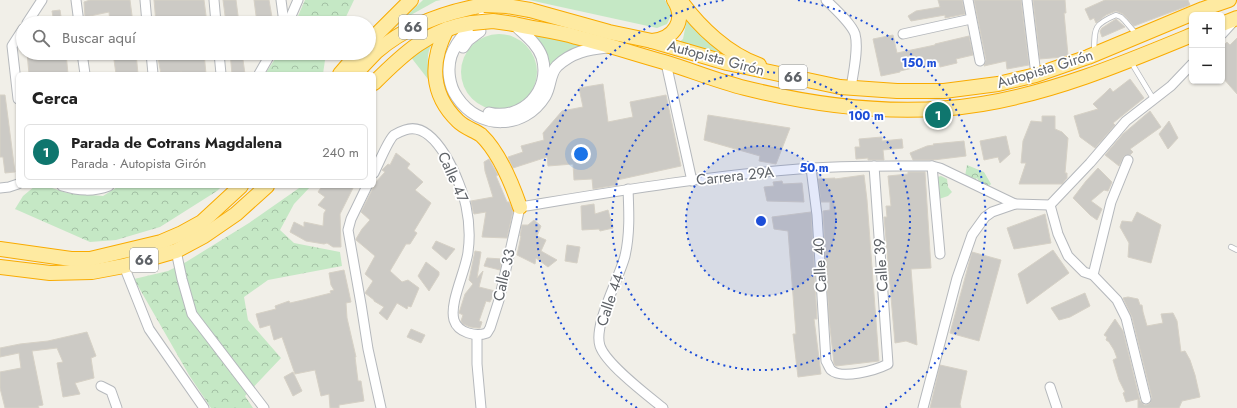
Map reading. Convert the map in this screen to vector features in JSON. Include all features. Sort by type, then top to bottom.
[{"type":"highway","points":[[376,35],[411,0]]},
{"type":"highway","points":[[652,41],[668,37],[674,31],[680,15],[678,6],[674,0]]},
{"type":"highway","points":[[680,0],[691,16],[720,42],[752,63],[788,76]]},
{"type":"highway","name":"Autopista Girón","points":[[376,53],[416,25],[438,16],[484,6],[508,6],[530,10],[609,32],[652,41],[727,64],[840,87],[897,91],[944,92],[998,84],[1036,75],[1094,55],[1229,0]]},
{"type":"highway","points":[[1225,23],[1237,18]]},
{"type":"highway","name":"Autopista Girón","points":[[376,81],[405,53],[447,29],[461,24],[476,27],[493,21],[575,36],[743,87],[827,105],[907,110],[945,108],[982,104],[1053,86],[1130,61],[1189,36]]},
{"type":"highway","points":[[447,29],[437,52],[435,65],[435,78],[440,96],[450,112],[459,122],[480,135],[493,151],[510,181],[520,207]]},
{"type":"highway","points":[[342,72],[352,60]]},
{"type":"highway","name":"Autopista Girón","points":[[357,72],[369,60]]},
{"type":"highway","name":"66","points":[[0,249],[71,259],[90,259],[161,242],[202,222],[239,188]]},
{"type":"highway","name":"66","points":[[0,267],[57,273],[92,272],[124,266],[176,251],[204,236],[236,214],[265,188]]},
{"type":"street","points":[[32,16],[42,0]]},
{"type":"street","points":[[76,0],[78,16]]},
{"type":"street","points":[[145,0],[147,16]]},
{"type":"street","points":[[214,0],[215,16]]},
{"type":"street","points":[[281,0],[283,16]]},
{"type":"street","points":[[291,16],[298,0]]},
{"type":"street","points":[[504,0],[460,38],[454,48],[450,60],[450,78],[456,96],[463,106],[472,114],[483,119],[495,122],[507,122],[519,119],[530,113],[539,105],[546,95],[552,72],[564,60],[578,52],[610,46]]},
{"type":"street","points":[[826,0],[855,33],[856,43],[851,88]]},
{"type":"street","points":[[968,0],[980,61]]},
{"type":"street","points":[[1027,0],[1036,75]]},
{"type":"street","points":[[1225,31],[1237,18]]},
{"type":"street","points":[[903,34],[971,19]]},
{"type":"street","points":[[476,27],[460,51],[456,65],[457,79],[462,93],[471,104],[483,111],[497,115],[511,113],[524,108],[534,98],[541,86],[544,71],[542,57],[535,44],[514,24]]},
{"type":"street","points":[[16,39],[12,46],[16,81]]},
{"type":"street","points":[[83,60],[84,72]]},
{"type":"street","points":[[152,60],[153,72]]},
{"type":"street","points":[[220,60],[221,72]]},
{"type":"street","points":[[260,72],[267,60]]},
{"type":"street","points":[[666,63],[692,181]]},
{"type":"street","points":[[923,408],[957,278],[972,235],[985,217],[992,212],[1015,204],[1050,205],[1090,163],[1126,121],[1171,86],[1189,67]]},
{"type":"street","name":"Calle 47","points":[[376,169],[393,136],[403,131],[416,128],[434,140],[448,159],[461,190],[466,206],[468,221],[468,252],[454,305],[454,319],[457,326],[461,329],[468,333],[478,335]]},
{"type":"street","points":[[1093,275],[1111,202],[1128,160]]},
{"type":"street","name":"Carrera 29A","points":[[520,207],[628,189],[692,181],[811,168],[863,166],[932,166],[940,168],[1015,204]]},
{"type":"street","name":"Calle 39","points":[[826,361],[831,370],[841,374],[857,373],[877,369],[888,364],[874,166]]},
{"type":"street","points":[[932,166],[940,254]]},
{"type":"street","name":"Calle 40","points":[[811,168],[817,215],[826,361]]},
{"type":"street","points":[[0,188],[16,185]]},
{"type":"street","points":[[71,188],[84,191],[98,188]]},
{"type":"street","points":[[366,188],[351,218],[348,230],[368,349],[381,408]]},
{"type":"street","name":"Calle 44","points":[[628,189],[630,224],[625,256],[603,316],[598,336],[600,347],[606,358],[626,378],[663,408]]},
{"type":"street","points":[[1050,205],[1058,234],[1068,256],[1084,272],[1093,275],[1117,300],[1126,318],[1146,399]]},
{"type":"street","name":"Calle 33","points":[[478,335],[488,332],[490,328],[499,300],[520,207]]},
{"type":"street","points":[[176,251],[192,314],[264,408]]},
{"type":"street","points":[[124,266],[149,329],[204,408]]},
{"type":"street","points":[[478,335],[477,364],[481,408]]},
{"type":"street","points":[[101,386],[111,391],[117,408]]},
{"type":"street","points":[[1050,387],[1057,408]]},
{"type":"lane","points":[[1094,55],[1095,29],[1100,23],[1109,18],[1116,16],[1121,17],[1138,36]]},
{"type":"lane","points":[[1130,61],[1154,100]]},
{"type":"lane","points":[[1232,247],[1237,250]]},
{"type":"green space","points":[[305,0],[354,0],[346,16],[298,16]]},
{"type":"green space","points":[[423,0],[441,0],[436,1],[409,16],[390,32]]},
{"type":"green space","points":[[529,0],[665,0],[672,13],[667,24],[657,28]]},
{"type":"green space","points":[[687,19],[722,53],[739,61],[677,44],[683,39]]},
{"type":"green space","points":[[529,32],[583,46],[564,55],[549,68]]},
{"type":"green space","points":[[492,34],[506,34],[520,40],[531,51],[537,65],[537,79],[534,87],[526,99],[520,104],[506,110],[492,110],[478,104],[467,93],[461,79],[461,65],[467,51],[478,40]]},
{"type":"green space","points":[[435,39],[428,55],[431,83],[410,56]]},
{"type":"green space","points":[[274,60],[325,60],[323,72],[266,72]]},
{"type":"green space","points":[[967,165],[984,172],[991,184],[987,188],[981,185],[977,178],[973,181],[965,176]]},
{"type":"green space","points":[[941,176],[947,179],[948,187],[952,192],[948,196],[939,199],[934,178]]},
{"type":"green space","points":[[33,188],[52,188],[67,193],[103,196],[116,188],[220,188],[160,227],[116,240],[90,242],[15,209],[23,196]]},
{"type":"green space","points":[[299,188],[309,188],[294,204],[280,230],[294,243],[340,252],[342,266],[268,280],[244,297],[248,320],[281,358],[245,396],[253,408],[211,408],[189,375],[134,279],[168,271],[186,262],[249,223]]},
{"type":"building","points":[[90,0],[130,0],[132,16],[109,16],[109,12],[85,16],[84,2]]},
{"type":"building","points":[[154,0],[204,0],[206,16],[155,16]]},
{"type":"building","points":[[223,0],[236,0],[238,16],[225,16]]},
{"type":"building","points":[[254,0],[269,0],[272,16],[256,16]]},
{"type":"building","points":[[938,0],[962,0],[965,14],[945,18],[945,15],[911,21],[908,16],[916,11],[940,7]]},
{"type":"building","points":[[974,0],[1021,0],[1029,65],[1007,69],[1006,61],[984,66],[986,60]]},
{"type":"building","points":[[1033,0],[1065,0],[1066,13],[1064,13],[1068,55],[1063,57],[1040,59]]},
{"type":"building","points":[[1105,0],[1188,0],[1190,5],[1134,26],[1123,14],[1116,11],[1106,15],[1096,23],[1094,18],[1090,20],[1085,9]]},
{"type":"building","points":[[60,10],[61,16],[53,16],[52,11]]},
{"type":"building","points":[[1116,19],[1125,27],[1102,37],[1100,31],[1102,28]]},
{"type":"building","points":[[893,35],[897,53],[969,36],[973,55],[956,59],[957,63],[940,67],[939,62],[881,76],[873,39]]},
{"type":"building","points":[[1237,38],[1237,94],[1225,80],[1225,44],[1227,42],[1230,45]]},
{"type":"building","points":[[28,60],[67,60],[68,72],[29,72]]},
{"type":"building","points":[[114,60],[137,60],[138,72],[116,72]]},
{"type":"building","points":[[158,60],[205,60],[206,72],[161,72]]},
{"type":"building","points":[[231,60],[243,60],[245,72],[232,72]]},
{"type":"building","points":[[1130,79],[1144,98],[1113,123],[1115,125],[1095,148],[1080,137],[1074,116],[1098,109],[1093,104],[1110,88],[1113,92]]},
{"type":"building","points":[[603,84],[608,122],[633,117],[630,102],[666,95],[681,166],[617,180],[617,185],[593,189],[592,179],[574,180],[573,164],[548,166],[547,157],[513,168],[508,157],[523,152],[521,146],[544,140],[543,133],[562,111],[583,107],[579,88]]},
{"type":"building","points":[[0,95],[5,95],[15,172],[5,173],[3,157],[0,157]]},
{"type":"building","points":[[1150,111],[1161,127],[1130,149],[1133,152],[1130,155],[1124,156],[1119,166],[1105,155],[1123,134]]},
{"type":"building","points":[[708,115],[790,128],[776,164],[759,161],[760,156],[704,140]]},
{"type":"building","points":[[1042,116],[1055,116],[1055,129],[1062,132],[1068,138],[1065,173],[1067,173],[1067,178],[1062,184],[1019,184],[1026,163],[1021,163],[1023,141],[1031,121],[1042,122]]},
{"type":"building","points":[[1169,121],[1178,138],[1168,149],[1159,134]]},
{"type":"building","points":[[1006,136],[1010,154],[1000,163],[998,157],[984,160],[980,141]]},
{"type":"building","points":[[882,137],[882,141],[902,139],[903,148],[883,150],[884,160],[868,160],[868,158],[856,159],[855,147],[860,147],[859,139]]},
{"type":"building","points":[[964,141],[966,156],[933,160],[913,160],[910,153],[927,146],[934,145],[933,144]]},
{"type":"building","points":[[396,153],[410,164],[407,168],[423,182],[415,190],[431,203],[414,231],[417,233],[410,244],[406,244],[390,271],[402,282],[408,280],[419,288],[411,307],[408,306],[407,309],[397,303],[387,320],[379,313],[384,307],[365,293],[373,281],[365,274],[375,256],[356,239],[370,220],[361,212],[373,188],[376,188],[376,182],[385,172],[382,170],[388,164],[390,165]]},
{"type":"building","points":[[489,159],[498,175],[496,176],[507,202],[509,202],[513,211],[507,238],[482,237],[486,212],[474,214],[473,211],[471,201],[493,197],[485,171],[484,162]]},
{"type":"building","points":[[1098,168],[1112,182],[1108,191],[1104,190],[1091,201],[1102,209],[1097,220],[1073,198]]},
{"type":"building","points":[[908,172],[925,172],[931,268],[911,269],[917,345],[906,341],[895,343],[884,217],[887,217],[886,206],[891,206],[888,176],[908,174]]},
{"type":"building","points":[[864,175],[879,361],[836,366],[834,364],[829,318],[823,211],[830,210],[830,202],[821,202],[818,179],[835,179]]},
{"type":"building","points":[[782,181],[783,184],[802,183],[804,202],[767,201],[764,187],[774,186],[773,182]]},
{"type":"building","points":[[321,188],[353,188],[340,214],[341,247],[333,247],[327,243],[324,244],[306,241],[290,232],[294,222],[304,227],[304,222],[323,226],[324,213],[326,210],[318,205],[325,197],[318,192]]},
{"type":"building","points":[[594,204],[595,214],[608,210],[613,228],[600,231],[599,229],[582,230],[581,206]]},
{"type":"building","points":[[811,212],[817,319],[814,319],[821,374],[798,377],[793,334],[796,334],[788,231],[774,229],[772,217]]},
{"type":"building","points":[[1137,212],[1161,225],[1151,263],[1128,257],[1129,243],[1120,227],[1122,221],[1132,222]]},
{"type":"building","points":[[1045,214],[1051,243],[1014,249],[1007,228]]},
{"type":"building","points":[[534,220],[541,226],[537,236],[546,240],[541,251],[557,260],[548,267],[536,258],[535,264],[517,255],[522,225],[528,225]]},
{"type":"building","points":[[436,241],[455,249],[446,260],[432,248]]},
{"type":"building","points":[[567,245],[580,247],[577,263],[565,261]]},
{"type":"building","points":[[1053,250],[1069,273],[1027,304],[1018,274]]},
{"type":"building","points":[[475,251],[481,252],[477,278],[483,271],[479,287],[495,291],[490,302],[486,301],[479,321],[482,322],[480,328],[470,327],[463,324],[461,321],[463,315],[459,313],[465,294],[473,284],[469,280]]},
{"type":"building","points":[[972,252],[1001,260],[979,341],[950,333]]},
{"type":"building","points":[[487,258],[502,259],[500,270],[484,266]]},
{"type":"building","points":[[426,262],[439,272],[439,275],[429,291],[418,276]]},
{"type":"building","points":[[344,270],[351,302],[346,303],[347,318],[356,357],[358,381],[361,381],[364,401],[339,405],[339,408],[330,408],[329,394],[321,396],[315,370],[295,374],[282,337],[274,340],[270,325],[260,328],[256,314],[276,309],[275,306],[289,301],[290,303],[331,293],[330,291],[334,290],[331,285],[329,273]]},
{"type":"building","points":[[1085,293],[1090,306],[1070,317],[1059,320],[1051,308]]},
{"type":"building","points":[[1128,297],[1138,299],[1140,305],[1142,305],[1147,326],[1163,323],[1161,314],[1173,313],[1177,321],[1181,352],[1185,351],[1190,360],[1200,397],[1182,401],[1179,408],[1138,408],[1138,399],[1126,402],[1123,393],[1125,392],[1119,380],[1113,360],[1117,358],[1114,350],[1106,340],[1107,337],[1104,335],[1115,319],[1123,331],[1140,401],[1144,405],[1147,405],[1150,403],[1152,398],[1132,317],[1123,298]]},
{"type":"building","points":[[411,329],[425,335],[421,343],[407,337]]},
{"type":"building","points":[[87,332],[96,356],[91,358],[94,378],[75,383],[80,394],[63,397],[57,363],[63,362],[57,348],[32,351],[43,405],[38,406],[39,408],[5,408],[0,388],[0,372],[21,368],[19,353],[0,357],[0,348],[48,341]]},
{"type":"building","points":[[940,365],[967,371],[960,404],[961,408],[930,408]]},
{"type":"building","points":[[293,372],[302,391],[293,396],[284,377]]},
{"type":"place","name":"Parada de Cotrans Magdalena","points":[[938,115]]}]
